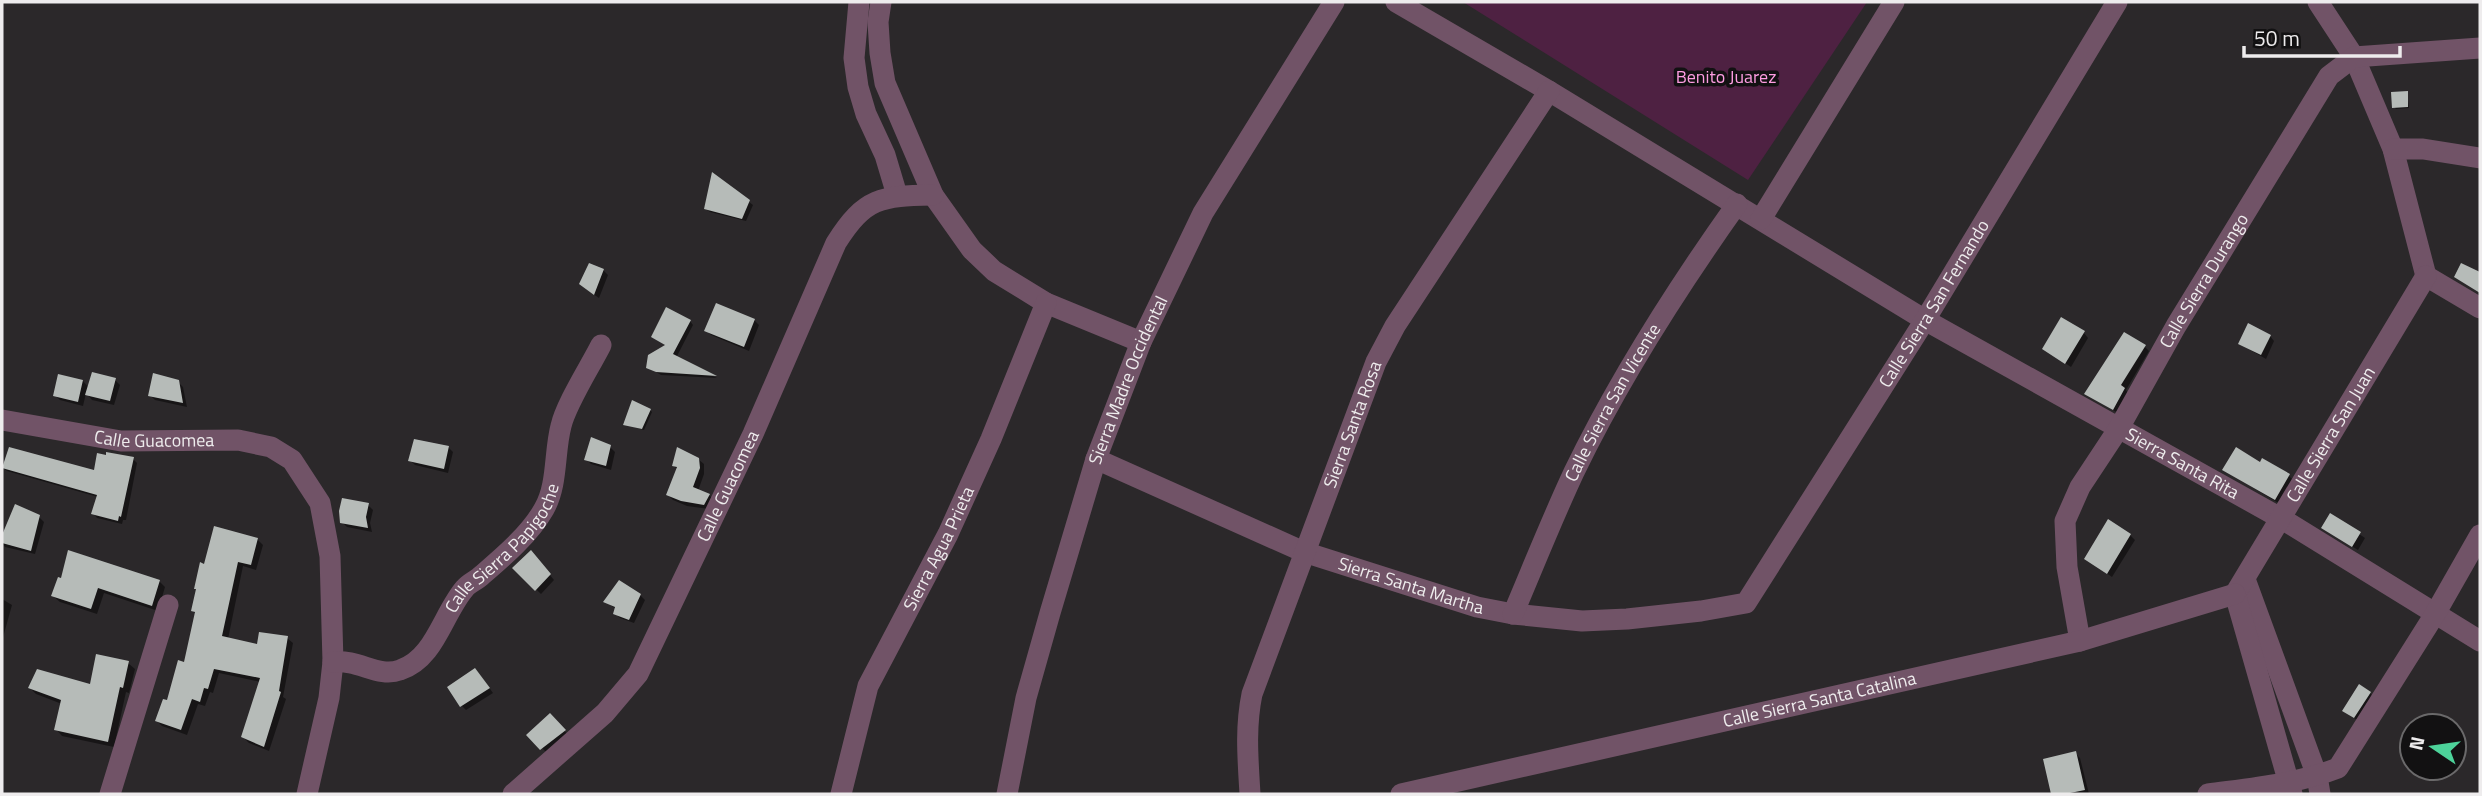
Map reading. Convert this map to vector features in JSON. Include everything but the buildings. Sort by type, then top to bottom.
[{"type":"street","points":[[859,2],[854,58],[858,87],[866,114],[885,155],[897,195]]},
{"type":"street","points":[[881,2],[878,22],[885,83],[933,195],[972,250],[994,271],[1046,303],[1141,342]]},
{"type":"street","name":"Sierra Madre Occidental","points":[[1007,794],[1026,698],[1096,459],[1141,342],[1203,213],[1334,2]]},
{"type":"street","name":"Sierra Santa Rita","points":[[1396,2],[1737,204],[1925,320],[2282,519],[2480,641]]},
{"type":"street","points":[[1761,219],[1894,2]]},
{"type":"street","name":"Calle Sierra San Fernando","points":[[1746,603],[1925,320],[2117,2]]},
{"type":"street","points":[[2318,2],[2354,57],[2393,149],[2426,276],[2480,308]]},
{"type":"street","points":[[2354,57],[2480,48]]},
{"type":"street","name":"Calle Sierra Durango","points":[[2080,641],[2067,567],[2065,521],[2080,487],[2119,428],[2176,326],[2329,76],[2354,57]]},
{"type":"street","name":"Sierra Santa Rosa","points":[[1250,794],[1247,742],[1252,694],[1376,362],[1395,326],[1549,91]]},
{"type":"street","points":[[2393,149],[2433,150],[2480,158]]},
{"type":"street","name":"Calle Guacomea","points":[[513,794],[605,713],[638,674],[753,434],[836,243],[851,220],[866,206],[897,195],[933,195]]},
{"type":"street","name":"Calle Sierra San Vicente","points":[[1513,614],[1574,473],[1609,406],[1703,252],[1737,204]]},
{"type":"street","name":"Calle Sierra San Juan","points":[[2240,586],[2426,276]]},
{"type":"street","name":"Sierra Agua Prieta","points":[[841,794],[868,686],[948,534],[991,439],[1046,303]]},
{"type":"street","name":"Calle Sierra Papigoche","points":[[333,662],[354,662],[390,673],[402,670],[416,661],[429,647],[465,588],[519,540],[544,510],[552,483],[561,423],[601,345]]},
{"type":"street","name":"Calle Guacomea","points":[[2,420],[121,441],[238,440],[271,447],[292,460],[320,503],[330,556],[333,662],[329,698],[307,794]]},
{"type":"street","name":"Sierra Santa Martha","points":[[1096,459],[1304,552],[1477,607],[1513,614],[1583,621],[1728,608],[1746,603]]},
{"type":"street","points":[[2208,794],[2318,785],[2338,768],[2435,614],[2480,535]]},
{"type":"street","points":[[2240,586],[2318,785]]},
{"type":"street","points":[[2240,586],[2291,788]]},
{"type":"street","name":"Calle Sierra Santa Catalina","points":[[1401,794],[2080,641],[2240,586]]},
{"type":"street","points":[[110,794],[168,605]]},
{"type":"green space","name":"Benito Juarez","points":[[1463,2],[1867,2],[1748,180]]}]
